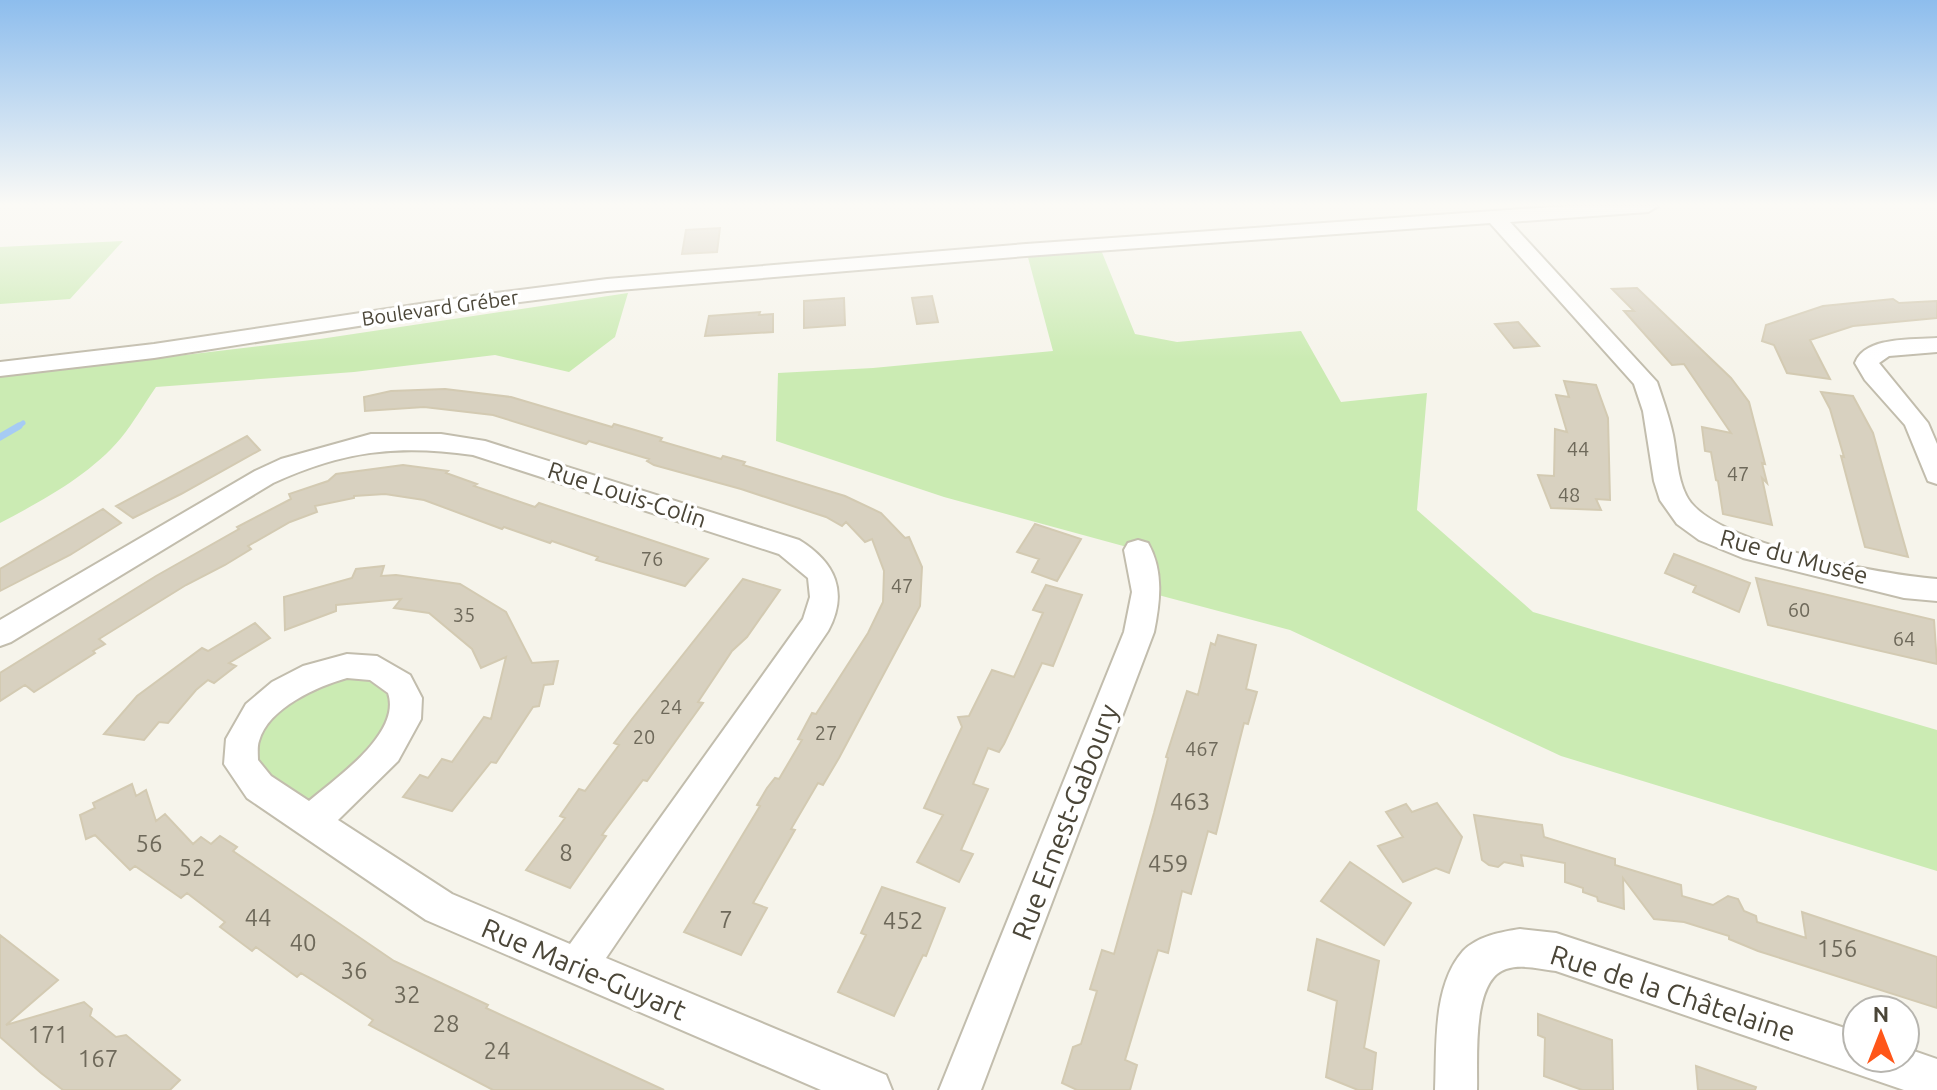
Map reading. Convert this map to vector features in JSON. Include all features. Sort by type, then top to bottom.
[{"type":"street","name":"Boulevard Gréber","points":[[0,369],[183,347],[480,301],[607,285],[939,257]]},
{"type":"street","name":"Rue du Musée","points":[[1531,257],[1645,382],[1655,406],[1667,486],[1672,499],[1693,523],[1743,548],[1904,587],[1937,590]]},
{"type":"street","points":[[1937,345],[1884,350],[1869,357],[1867,369],[1916,423],[1937,475]]},
{"type":"street","name":"Rue Louis-Colin","points":[[0,634],[264,477],[316,457],[371,442],[441,442],[476,447],[789,547],[821,570],[826,595],[817,623],[577,967]]},
{"type":"street","name":"Rue Ernest-Gaboury","points":[[960,1090],[1139,632],[1147,592],[1138,550]]},
{"type":"street","name":"Rue Marie-Guyart","points":[[311,822],[386,750],[403,723],[407,702],[405,691],[395,678],[381,670],[338,668],[298,681],[263,708],[245,733],[240,761],[249,780],[311,822],[439,907],[871,1090]]},
{"type":"street","name":"Rue de la Châtelaine","points":[[1456,1090],[1467,979],[1476,965],[1491,952],[1509,947],[1533,947],[1556,952],[1841,1048]]},
{"type":"green space","points":[[0,257],[109,257],[70,299],[0,304]]},
{"type":"green space","points":[[1028,257],[1104,257],[1135,334],[1177,342],[1301,331],[1341,402],[1427,393],[1417,510],[1533,612],[1937,730],[1937,871],[1561,756],[1290,630],[1147,592],[1138,550],[944,497],[776,441],[778,373],[873,368],[1053,351]]},
{"type":"green space","points":[[628,293],[615,337],[569,372],[495,355],[354,372],[156,387],[121,438],[95,464],[49,496],[0,523],[0,377],[320,339]]},
{"type":"green space","points":[[362,667],[407,702],[311,822],[241,742],[263,708]]},
{"type":"building","points":[[1637,288],[1731,378],[1749,402],[1765,464],[1762,463],[1767,483],[1762,478],[1772,525],[1723,514],[1711,452],[1705,451],[1702,427],[1731,433],[1684,364],[1672,365],[1624,311],[1634,311],[1612,289]]},
{"type":"building","points":[[932,296],[938,322],[917,324],[912,298]]},
{"type":"building","points":[[844,298],[845,325],[804,328],[804,301]]},
{"type":"building","points":[[1893,299],[1899,303],[1937,301],[1937,318],[1853,326],[1810,340],[1830,379],[1787,373],[1774,345],[1762,341],[1766,325],[1823,306]]},
{"type":"building","points":[[760,312],[759,315],[773,314],[773,332],[705,336],[709,316]]},
{"type":"building","points":[[1518,322],[1539,346],[1514,348],[1495,324]]},
{"type":"building","points":[[1564,381],[1596,385],[1608,418],[1610,500],[1596,499],[1601,510],[1551,508],[1538,475],[1554,476],[1555,429],[1567,432],[1556,395],[1569,397]]},
{"type":"building","points":[[445,389],[511,397],[612,427],[614,424],[635,430],[662,438],[660,441],[721,459],[723,456],[745,462],[743,465],[845,496],[881,513],[905,538],[909,537],[922,567],[920,606],[839,758],[823,785],[818,783],[753,903],[767,908],[741,955],[684,932],[760,806],[757,805],[767,788],[775,778],[779,779],[802,740],[798,739],[812,713],[816,714],[868,633],[883,602],[884,571],[872,539],[865,542],[846,522],[842,526],[826,517],[741,489],[654,465],[647,461],[649,459],[589,441],[586,444],[493,415],[424,407],[365,411],[364,397],[391,391]]},
{"type":"building","points":[[1821,392],[1853,396],[1873,433],[1908,557],[1865,547],[1841,456],[1844,457],[1830,409]]},
{"type":"building","points":[[247,436],[260,450],[181,494],[133,518],[116,506]]},
{"type":"building","points":[[403,465],[448,471],[446,473],[477,484],[474,486],[535,507],[539,503],[708,559],[685,586],[596,560],[598,557],[504,527],[502,529],[424,500],[385,494],[354,496],[315,506],[317,512],[290,522],[248,546],[251,549],[99,639],[105,644],[93,651],[95,653],[34,692],[25,685],[0,701],[0,673],[156,576],[239,529],[237,527],[291,499],[289,494],[328,481],[336,474]]},
{"type":"building","points":[[103,509],[121,523],[70,555],[0,591],[0,569]]},
{"type":"building","points":[[1035,524],[1081,539],[1057,581],[1032,572],[1039,559],[1017,552]]},
{"type":"building","points":[[1674,554],[1750,583],[1739,612],[1693,592],[1696,586],[1665,573]]},
{"type":"building","points":[[384,566],[381,576],[396,575],[460,584],[506,612],[532,663],[558,661],[553,684],[544,685],[539,706],[533,707],[496,763],[491,762],[452,811],[403,797],[420,775],[428,778],[442,759],[452,762],[484,717],[491,719],[506,657],[481,668],[472,649],[429,613],[394,608],[401,599],[336,605],[336,611],[285,630],[284,597],[352,578],[356,569]]},
{"type":"building","points":[[1756,578],[1934,620],[1937,664],[1768,625]]},
{"type":"building","points":[[743,579],[780,590],[747,637],[732,651],[698,702],[703,703],[647,781],[643,780],[602,835],[606,836],[570,888],[526,870],[565,818],[560,816],[579,789],[585,791],[619,745],[614,743]]},
{"type":"building","points":[[1046,585],[1082,595],[1053,666],[1042,663],[999,752],[988,748],[973,784],[988,789],[961,850],[973,854],[959,882],[917,862],[943,815],[924,808],[962,727],[958,717],[969,716],[992,670],[1014,677],[1043,613],[1033,610]]},
{"type":"building","points":[[255,623],[270,638],[229,663],[236,666],[214,683],[208,680],[196,690],[168,723],[159,722],[144,740],[104,734],[137,696],[202,648],[208,651]]},
{"type":"building","points":[[1218,635],[1256,645],[1246,689],[1257,692],[1248,724],[1244,723],[1216,834],[1208,831],[1191,894],[1182,891],[1168,953],[1158,950],[1125,1060],[1137,1065],[1130,1090],[1077,1090],[1062,1083],[1073,1047],[1081,1044],[1097,991],[1090,989],[1102,950],[1114,954],[1154,813],[1166,757],[1187,691],[1198,695],[1211,643],[1215,645]]},
{"type":"building","points":[[132,784],[136,796],[146,790],[156,821],[165,814],[193,844],[201,837],[211,844],[220,836],[237,847],[233,851],[394,961],[488,1005],[486,1008],[664,1090],[493,1090],[369,1025],[373,1020],[301,973],[297,977],[256,947],[252,951],[220,927],[225,922],[187,893],[181,898],[135,866],[130,870],[95,835],[86,839],[80,815],[95,808],[93,803]]},
{"type":"building","points":[[1437,803],[1462,837],[1449,873],[1436,868],[1403,882],[1378,846],[1403,837],[1386,812],[1406,804],[1412,812]]},
{"type":"building","points":[[1474,815],[1542,825],[1544,837],[1615,859],[1615,865],[1681,885],[1682,896],[1713,905],[1728,896],[1738,899],[1744,911],[1756,916],[1757,922],[1806,938],[1802,912],[1937,957],[1937,1008],[1921,1003],[1921,994],[1893,994],[1758,951],[1729,939],[1729,936],[1684,922],[1654,919],[1623,878],[1624,909],[1598,901],[1597,897],[1583,892],[1583,888],[1565,882],[1565,863],[1521,855],[1523,866],[1504,862],[1498,867],[1482,860]]},
{"type":"building","points":[[1350,862],[1411,903],[1384,945],[1321,901]]},
{"type":"building","points":[[882,887],[945,908],[926,956],[923,955],[894,1016],[838,992],[866,935],[861,933]]},
{"type":"building","points":[[0,935],[58,980],[6,1025],[84,1002],[92,1009],[90,1016],[116,1037],[126,1035],[180,1080],[170,1090],[63,1090],[41,1073],[0,1037]]},
{"type":"building","points":[[1317,939],[1379,961],[1364,1048],[1376,1053],[1372,1090],[1358,1090],[1326,1077],[1337,1001],[1308,990]]},
{"type":"building","points":[[1538,1014],[1612,1040],[1613,1090],[1582,1090],[1544,1076],[1545,1038],[1538,1035]]},
{"type":"building","points":[[1696,1066],[1756,1087],[1755,1090],[1698,1090]]},
{"type":"waterway","points":[[18,427],[23,423]]},
{"type":"waterway","points":[[0,437],[18,427]]}]
